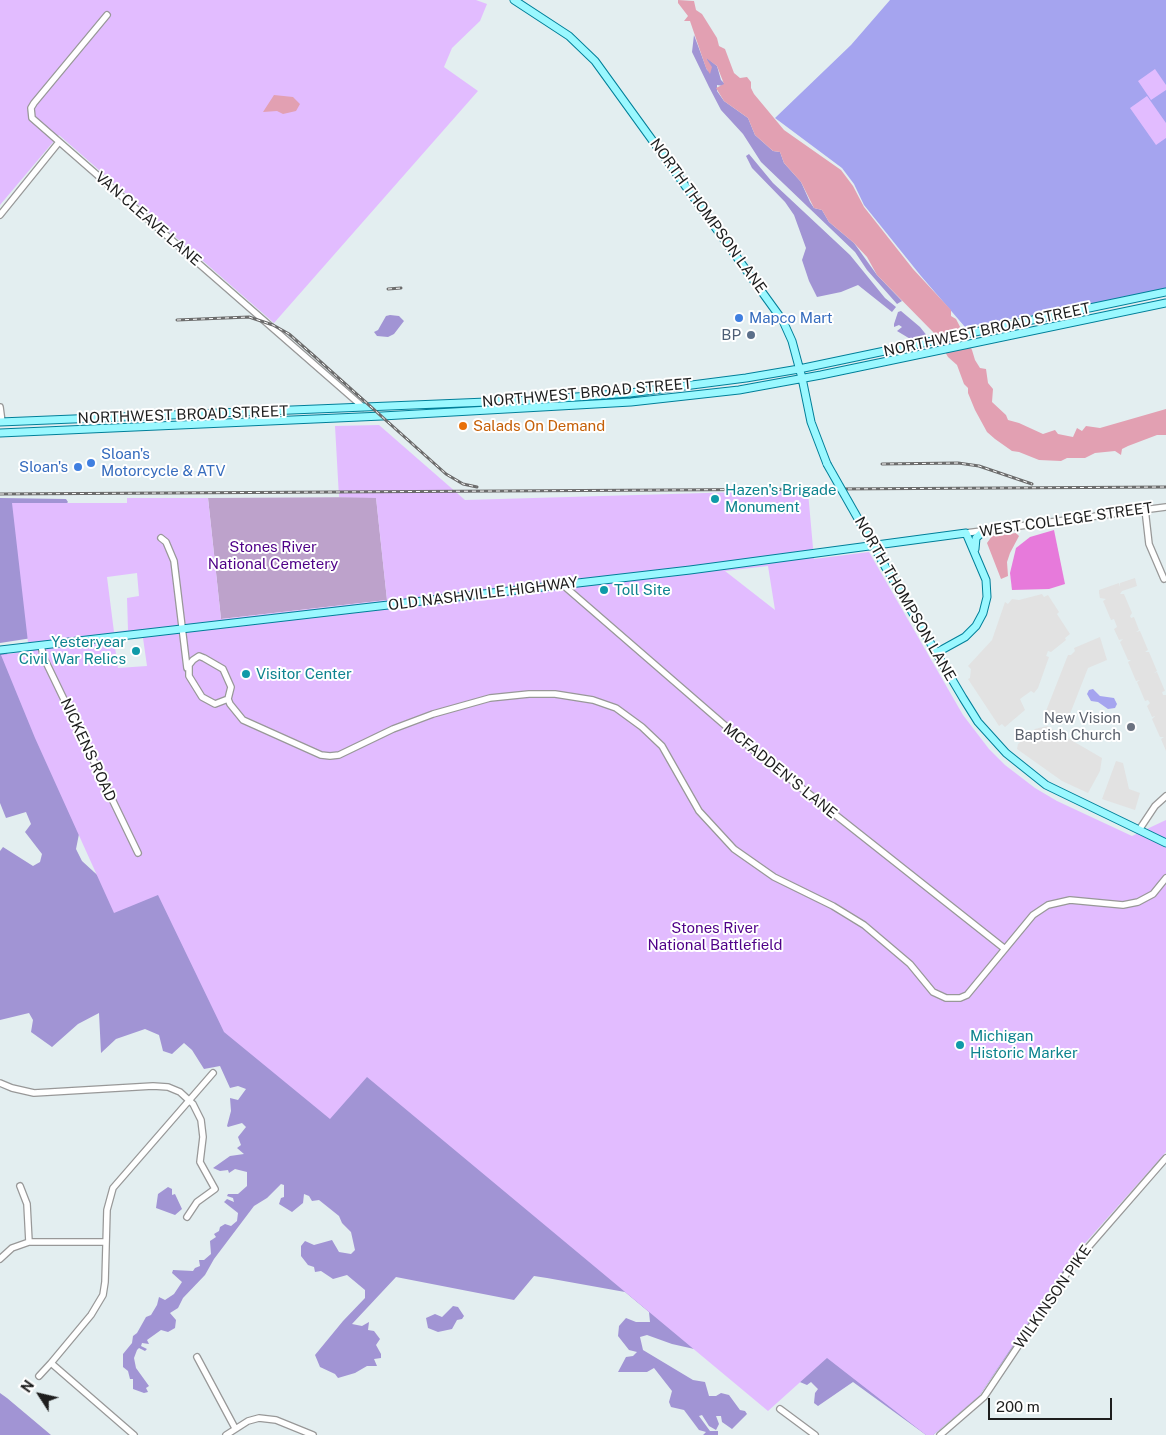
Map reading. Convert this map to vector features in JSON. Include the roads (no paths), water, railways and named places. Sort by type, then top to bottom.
[{"type":"main road","name":"NORTH THOMPSON LANE","points":[[514,0],[569,36],[595,61],[783,321],[792,340],[802,378],[810,422],[827,464],[886,568],[978,722],[1006,753],[1026,771],[1068,797],[1166,842]]},
{"type":"main road","name":"NORTHWEST BROAD STREET","points":[[1,422],[508,401],[630,392],[746,378],[799,369],[1166,292]]},
{"type":"main road","points":[[1131,300],[1133,310]]},
{"type":"main road","name":"NORTHWEST BROAD STREET","points":[[1,433],[565,407],[739,390],[984,342],[1166,303]]},
{"type":"main road","points":[[671,387],[673,397]]},
{"type":"main road","points":[[630,392],[631,402]]},
{"type":"main road","points":[[564,397],[565,407]]},
{"type":"main road","points":[[508,401],[508,410]]},
{"type":"main road","points":[[428,404],[429,414]]},
{"type":"main road","points":[[363,407],[364,417]]},
{"type":"main road","points":[[269,411],[269,422]]},
{"type":"main road","points":[[169,416],[170,425]]},
{"type":"main road","points":[[62,420],[62,430]]},
{"type":"main road","points":[[1,422],[1,433]]},
{"type":"main road","points":[[976,555],[976,538],[985,530]]},
{"type":"main road","points":[[936,653],[965,637],[976,626],[983,613],[986,597],[986,580],[966,533]]},
{"type":"main road","name":"OLD NASHVILLE HIGHWAY","points":[[0,650],[563,585],[966,533]]},
{"type":"street","name":"VAN CLEAVE LANE","points":[[107,14],[31,108],[32,118],[363,407]]},
{"type":"street","points":[[0,215],[60,142]]},
{"type":"street","points":[[0,407],[1,422]]},
{"type":"street","name":"WEST COLLEGE STREET","points":[[966,533],[1166,507]]},
{"type":"street","points":[[1145,509],[1149,544],[1164,579]]},
{"type":"street","points":[[161,538],[170,548],[174,561],[181,629],[187,670],[191,682],[205,700],[215,704],[228,699]]},
{"type":"street","name":"MCFADDEN'S LANE","points":[[563,585],[751,748],[1004,949]]},
{"type":"street","name":"NICKENS ROAD","points":[[41,646],[44,658],[138,853]]},
{"type":"street","points":[[185,652],[210,660],[223,669],[231,686],[228,699],[235,713],[247,723],[320,755],[339,755],[392,729],[433,714],[490,698],[548,694],[593,700],[623,712],[652,736],[670,758],[699,811],[734,849],[774,877],[838,909],[864,925],[910,964],[939,996],[954,999],[967,995],[1033,915],[1048,905],[1070,900],[1123,905],[1138,902],[1153,894],[1166,878]]},
{"type":"street","points":[[187,670],[193,660],[199,656]]},
{"type":"street","points":[[1139,830],[1155,806],[1166,796]]},
{"type":"street","points":[[39,1376],[91,1315],[100,1301],[105,1282],[107,1210],[113,1188],[213,1073]]},
{"type":"street","points":[[1,1086],[34,1093],[160,1086],[177,1090],[189,1100],[197,1111],[202,1125],[201,1166],[215,1188],[197,1202],[187,1218]]},
{"type":"street","name":"WILKINSON PIKE","points":[[940,1435],[970,1412],[984,1397],[1071,1267],[1166,1158]]},
{"type":"street","points":[[20,1186],[27,1204],[29,1242]]},
{"type":"street","points":[[0,1259],[12,1248],[29,1242],[105,1242]]},
{"type":"street","points":[[197,1357],[235,1428]]},
{"type":"street","points":[[51,1363],[134,1435]]},
{"type":"street","points":[[780,1409],[815,1435]]},
{"type":"street","points":[[226,1435],[248,1421],[268,1418],[312,1435]]},
{"type":"railway","points":[[388,289],[401,288]]},
{"type":"railway","points":[[177,320],[249,317],[273,325],[289,334],[446,474],[463,484],[477,487]]},
{"type":"railway","points":[[882,464],[958,463],[979,466],[1032,484]]},
{"type":"railway","points":[[0,494],[1166,487]]},
{"type":"place","name":"Mapco Mart","points":[[739,318]]},
{"type":"place","name":"BP","points":[[751,335]]},
{"type":"place","name":"Salads On Demand","points":[[463,426]]},
{"type":"place","name":"Sloan's Motorcycle & ATV","points":[[91,463]]},
{"type":"place","name":"Sloan's","points":[[78,467]]},
{"type":"place","name":"Hazen's Brigade Monument","points":[[715,499]]},
{"type":"place","name":"Toll Site","points":[[604,590]]},
{"type":"place","name":"Yesteryear Civil War Relics","points":[[136,651]]},
{"type":"place","name":"Visitor Center","points":[[246,674]]},
{"type":"place","name":"New Vision Baptish Church","points":[[1131,727]]},
{"type":"place","name":"Michigan Historic Marker","points":[[960,1045]]},
{"type":"park label","name":"Stones River National Cemetery","points":[[273,556]]},
{"type":"park label","name":"Stones River National Battlefield","points":[[715,936]]}]
